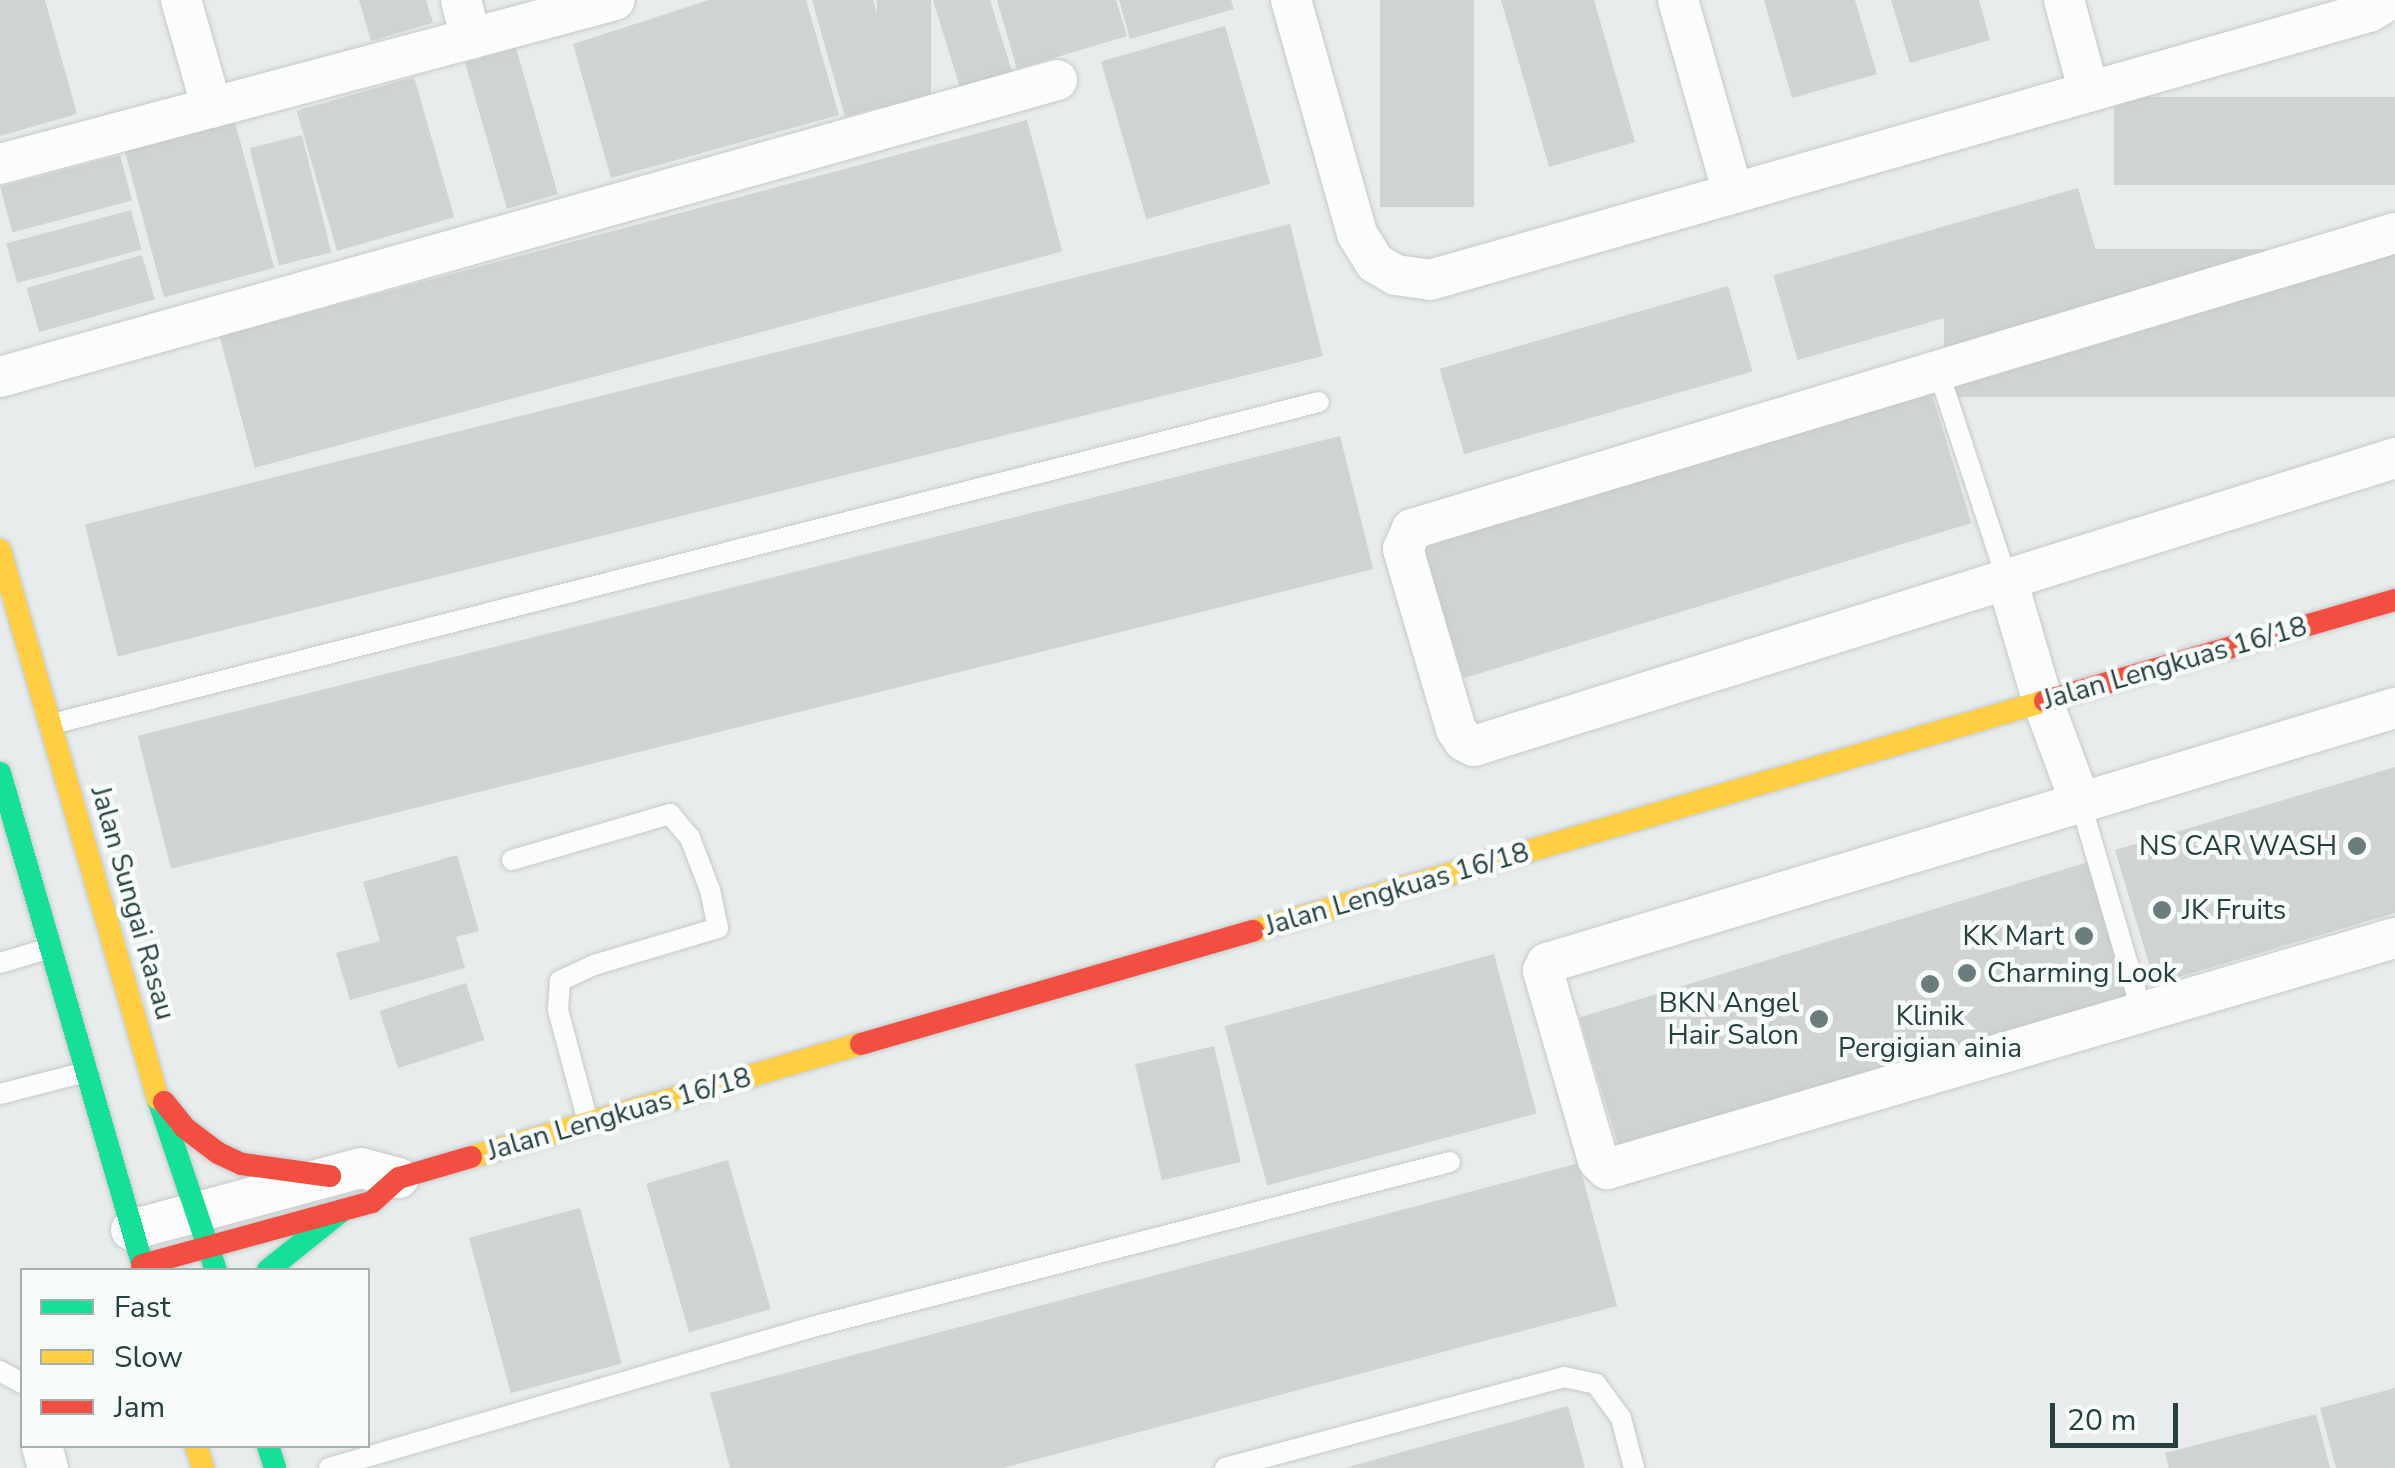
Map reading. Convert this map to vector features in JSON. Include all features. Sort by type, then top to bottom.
[{"type":"street","points":[[182,0],[212,108]]},
{"type":"street","points":[[460,0],[471,39]]},
{"type":"street","points":[[0,164],[615,0]]},
{"type":"street","points":[[1291,0],[1357,234],[1375,263],[1396,275],[1430,280],[2369,12],[2390,0]]},
{"type":"street","points":[[1678,0],[1733,193]]},
{"type":"street","points":[[2064,0],[2090,92]]},
{"type":"street","points":[[0,377],[1056,80]]},
{"type":"street","points":[[2395,233],[1412,528],[1403,549],[1456,728],[1464,741],[1474,746],[2395,458]]},
{"type":"street","name":"Jalan Sungai Rasau","points":[[0,550],[156,1092],[215,1268]]},
{"type":"street","points":[[2007,580],[2043,702],[2081,804]]},
{"type":"street","name":"Jalan Lengkuas 16/18","points":[[139,1255],[203,1229],[337,1193],[361,1168],[399,1178],[2395,600]]},
{"type":"street","points":[[2395,708],[1547,964],[1543,971],[1598,1160],[1607,1169],[2395,938]]},
{"type":"street","points":[[0,773],[139,1255]]},
{"type":"street","points":[[156,1092],[186,1128],[218,1153],[337,1193],[270,1268]]},
{"type":"lane","points":[[1938,370],[2007,580]]},
{"type":"lane","points":[[50,724],[1319,402]]},
{"type":"lane","points":[[2081,804],[2142,1012]]},
{"type":"lane","points":[[512,860],[670,814],[690,838],[710,890],[718,928],[594,965],[560,981],[558,1010],[588,1123]]},
{"type":"lane","points":[[0,962],[50,948]]},
{"type":"lane","points":[[0,1094],[84,1072]]},
{"type":"lane","points":[[329,1468],[812,1327],[1450,1162]]},
{"type":"lane","points":[[1225,1468],[1564,1377],[1596,1384],[1621,1418],[1634,1468]]},
{"type":"building","points":[[0,0],[45,0],[77,114],[0,136]]},
{"type":"building","points":[[359,0],[426,0],[433,23],[371,41]]},
{"type":"building","points":[[709,0],[806,0],[839,115],[611,178],[573,44]]},
{"type":"building","points":[[812,0],[873,0],[902,101],[845,117]]},
{"type":"building","points":[[877,0],[931,0],[931,107],[877,107]]},
{"type":"building","points":[[933,0],[990,0],[1012,72],[960,88]]},
{"type":"building","points":[[997,0],[1116,0],[1127,36],[1017,69]]},
{"type":"building","points":[[1119,0],[1231,0],[1234,9],[1130,39]]},
{"type":"building","points":[[1380,0],[1474,0],[1474,207],[1380,207]]},
{"type":"building","points":[[1501,0],[1594,0],[1635,142],[1549,167]]},
{"type":"building","points":[[1764,0],[1855,0],[1877,74],[1792,98]]},
{"type":"building","points":[[1891,0],[1979,0],[1990,40],[1910,63]]},
{"type":"building","points":[[1225,26],[1270,184],[1146,219],[1101,62]]},
{"type":"building","points":[[516,48],[558,194],[507,209],[465,63]]},
{"type":"building","points":[[414,77],[454,217],[337,251],[297,111]]},
{"type":"building","points":[[2114,97],[2395,97],[2395,185],[2114,185]]},
{"type":"building","points":[[1027,120],[1062,251],[255,468],[219,336]]},
{"type":"building","points":[[235,122],[274,268],[164,297],[125,152]]},
{"type":"building","points":[[302,135],[331,252],[279,265],[250,148]]},
{"type":"building","points":[[120,155],[132,200],[12,232],[0,187]]},
{"type":"building","points":[[2078,188],[2102,273],[1798,360],[1773,275]]},
{"type":"building","points":[[131,210],[142,250],[17,283],[6,243]]},
{"type":"building","points":[[1290,224],[1323,356],[118,656],[85,524]]},
{"type":"building","points":[[1944,249],[2395,249],[2395,397],[1944,397]]},
{"type":"building","points":[[142,255],[155,299],[39,332],[27,288]]},
{"type":"building","points":[[1728,286],[1753,372],[1464,454],[1440,369]]},
{"type":"building","points":[[1931,391],[1971,523],[1464,678],[1423,546]]},
{"type":"building","points":[[1340,436],[1373,569],[171,869],[138,736]]},
{"type":"building","points":[[2395,767],[2395,913],[2155,984],[2115,850]]},
{"type":"building","points":[[457,855],[479,931],[456,937],[465,968],[350,1000],[336,953],[380,941],[363,882]]},
{"type":"building","points":[[2088,862],[2129,996],[1620,1151],[1579,1018]]},
{"type":"building","points":[[1494,954],[1537,1113],[1267,1186],[1225,1026]]},
{"type":"building","points":[[466,983],[485,1040],[398,1068],[379,1011]]},
{"type":"building","points":[[1214,1046],[1241,1162],[1162,1180],[1135,1064]]},
{"type":"building","points":[[728,1160],[771,1309],[689,1332],[646,1183]]},
{"type":"building","points":[[1579,1163],[1617,1306],[1003,1468],[730,1468],[710,1393]]},
{"type":"building","points":[[580,1208],[622,1364],[511,1393],[469,1238]]},
{"type":"building","points":[[2395,1388],[2395,1468],[2336,1468],[2320,1408]]},
{"type":"building","points":[[1568,1406],[1585,1468],[1348,1468],[1348,1467]]},
{"type":"building","points":[[2316,1414],[2330,1468],[2169,1468],[2165,1453]]},
{"type":"traffic: fast","points":[[0,773],[143,1268]]},
{"type":"traffic: fast","points":[[158,1099],[215,1268]]},
{"type":"traffic: fast","points":[[270,1268],[343,1210]]},
{"type":"traffic: fast","points":[[269,1448],[275,1468]]},
{"type":"traffic: slow","points":[[0,550],[158,1099]]},
{"type":"traffic: slow","points":[[1253,931],[2045,701]]},
{"type":"traffic: slow","points":[[471,1157],[861,1044]]},
{"type":"traffic: slow","points":[[197,1448],[203,1468]]},
{"type":"traffic: jam","points":[[2045,701],[2395,600]]},
{"type":"traffic: jam","points":[[861,1044],[1253,931]]},
{"type":"traffic: jam","points":[[164,1102],[185,1128],[218,1153],[242,1164],[330,1176]]},
{"type":"traffic: jam","points":[[142,1265],[372,1202],[399,1178],[471,1157]]},
{"type":"place","name":"NS CAR WASH","points":[[2357,846]]},
{"type":"place","name":"JK Fruits","points":[[2162,910]]},
{"type":"place","name":"KK Mart","points":[[2084,936]]},
{"type":"place","name":"Charming Look","points":[[1967,973]]},
{"type":"place","name":"Klinik Pergigian ainia","points":[[1930,984]]},
{"type":"place","name":"BKN Angel Hair Salon","points":[[1819,1019]]}]
